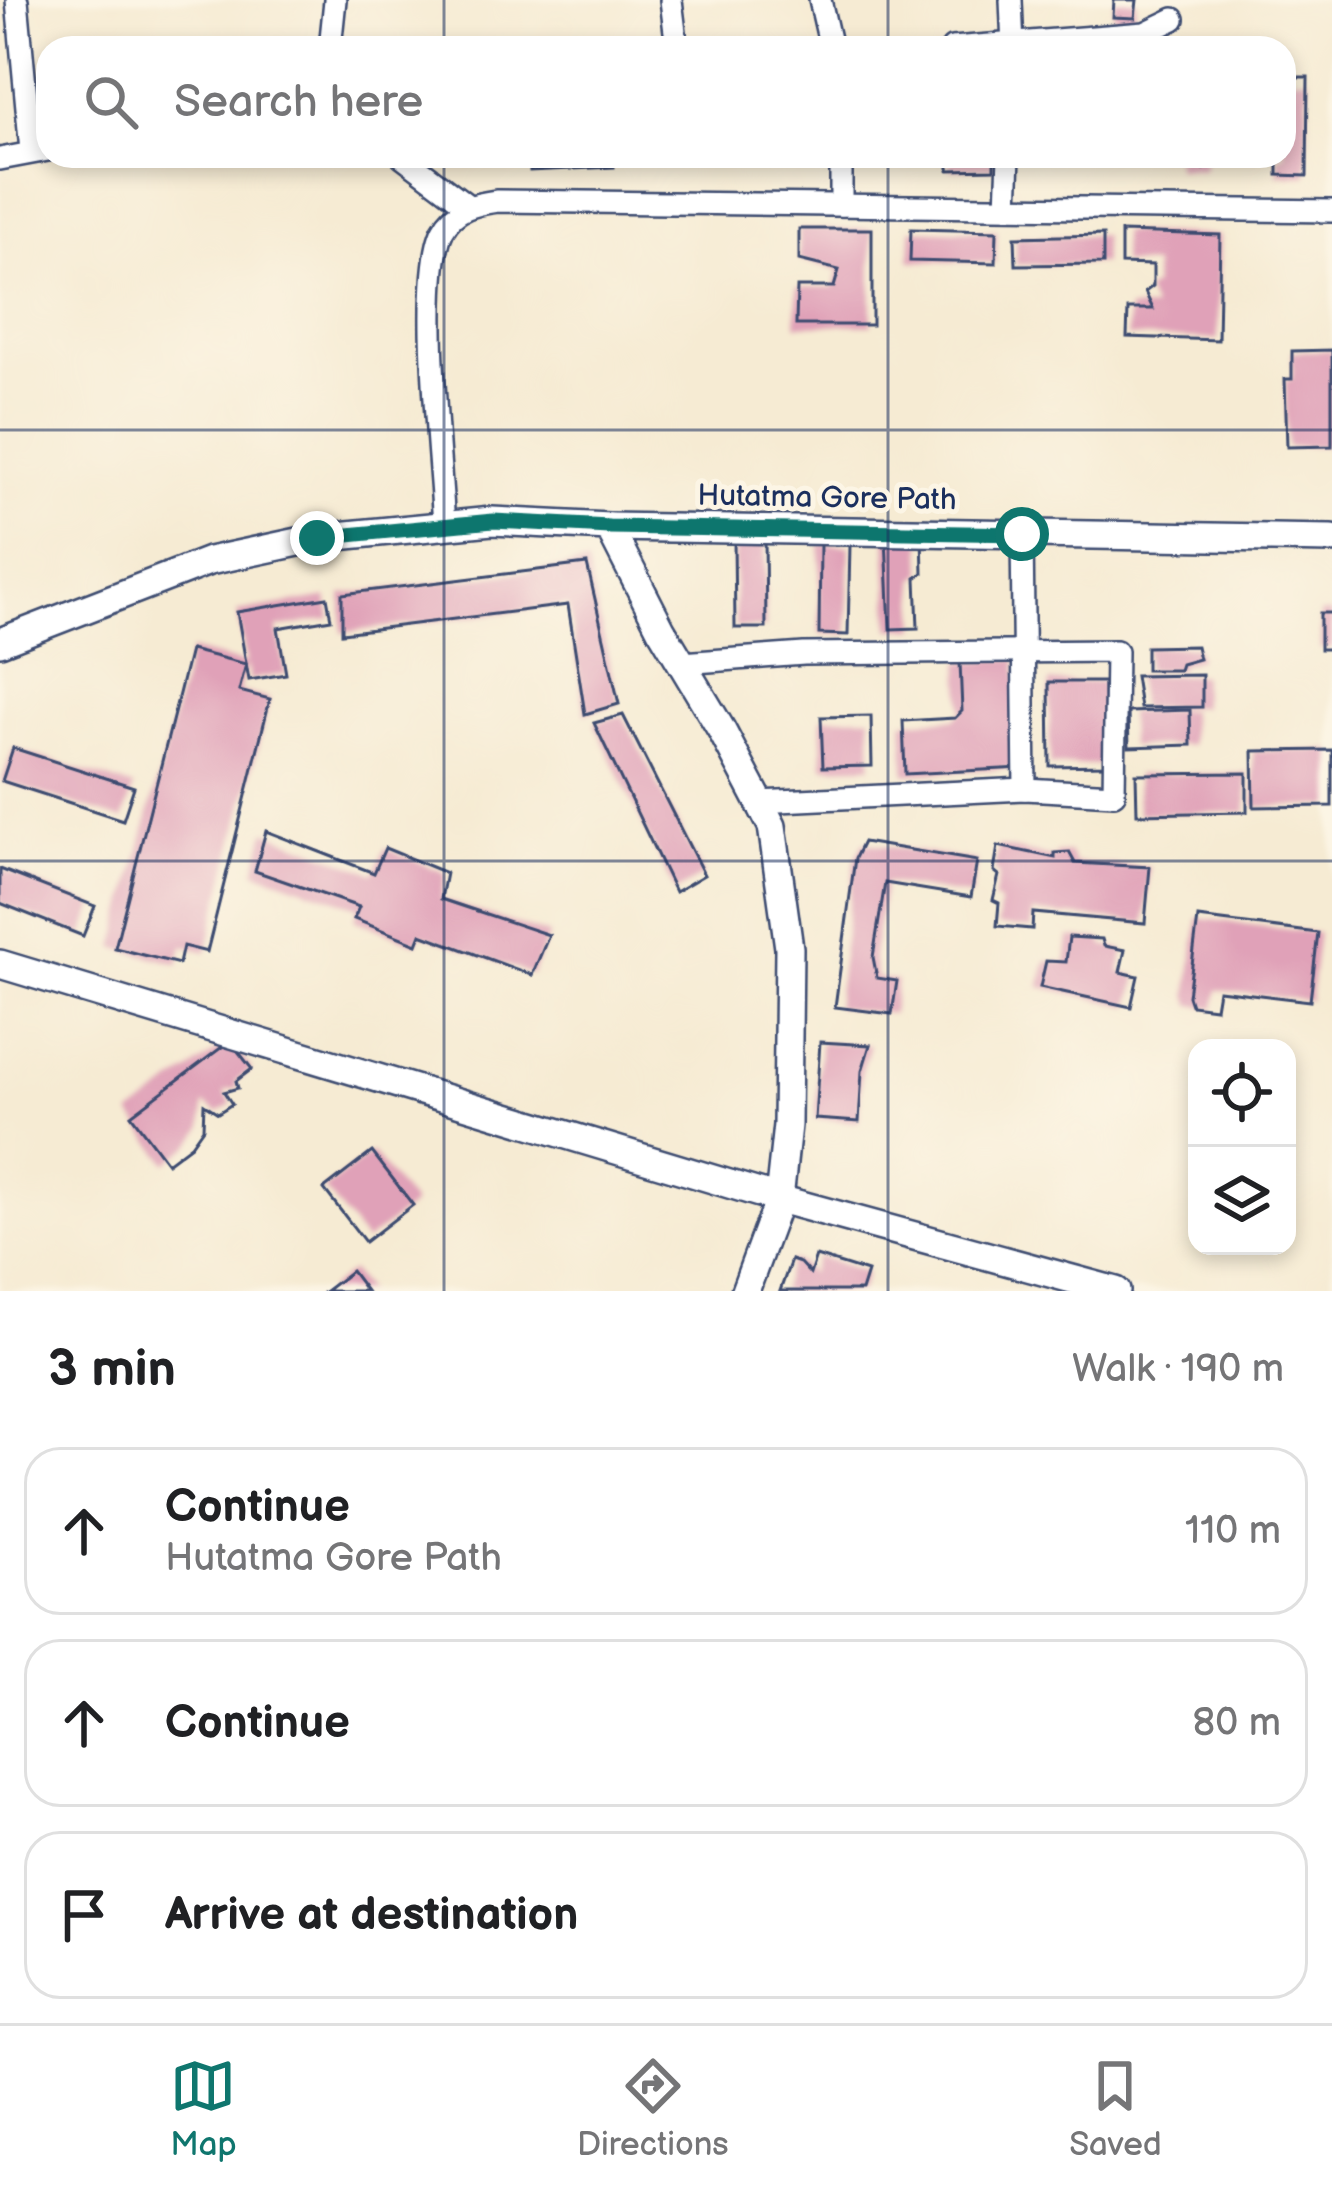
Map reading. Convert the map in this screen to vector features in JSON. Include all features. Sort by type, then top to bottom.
[{"type":"main road","name":"Hutatma Gore Path","points":[[0,642],[209,561],[317,538],[493,521],[1332,539]]},
{"type":"main road","points":[[609,527],[772,826],[789,948],[787,1125],[779,1199],[745,1291]]},
{"type":"main road","points":[[0,964],[779,1199],[1116,1291]]},
{"type":"street","points":[[17,0],[36,130]]},
{"type":"street","points":[[331,36],[335,0]]},
{"type":"street","points":[[671,0],[676,36]]},
{"type":"street","points":[[820,0],[828,36]]},
{"type":"street","points":[[1011,0],[1013,36]]},
{"type":"street","points":[[1115,36],[1145,33],[1174,19]]},
{"type":"street","points":[[0,159],[36,151]]},
{"type":"street","points":[[418,168],[467,205]]},
{"type":"street","points":[[841,168],[841,205]]},
{"type":"street","points":[[1007,207],[1009,168]]},
{"type":"street","points":[[444,526],[431,271],[444,228],[467,205],[497,201],[1332,211]]},
{"type":"street","points":[[1022,534],[1025,789]]},
{"type":"street","points":[[682,663],[804,654],[1116,651],[1114,794],[1025,789],[759,802]]},
{"type":"building","points":[[1114,0],[1137,0],[1135,18],[1113,17]]},
{"type":"building","points":[[1296,77],[1308,77],[1307,176],[1278,175],[1278,168],[1296,168]]},
{"type":"building","points":[[530,168],[593,168],[530,171]]},
{"type":"building","points":[[799,229],[872,229],[872,325],[796,325],[797,287],[834,287],[839,270],[799,260]]},
{"type":"building","points":[[911,229],[997,231],[996,263],[910,261]]},
{"type":"building","points":[[1121,232],[1220,235],[1218,340],[1127,337],[1128,309],[1153,309],[1145,292],[1153,286],[1153,265],[1121,264]]},
{"type":"building","points":[[1103,235],[1103,264],[1016,265],[1015,237]]},
{"type":"building","points":[[1332,350],[1332,446],[1287,447],[1285,379],[1292,379],[1292,351]]},
{"type":"building","points":[[922,536],[923,573],[916,578],[918,628],[890,629],[886,537]]},
{"type":"building","points":[[734,538],[765,538],[766,628],[735,628]]},
{"type":"building","points":[[820,544],[850,545],[848,635],[819,634]]},
{"type":"building","points":[[587,564],[619,704],[585,714],[568,605],[342,633],[342,594]]},
{"type":"building","points":[[327,597],[331,619],[278,628],[286,674],[249,680],[237,612]]},
{"type":"building","points":[[1320,613],[1332,613],[1332,649],[1320,649]]},
{"type":"building","points":[[1196,646],[1199,659],[1181,664],[1179,670],[1146,670],[1146,647]]},
{"type":"building","points":[[190,650],[246,664],[239,691],[270,699],[207,952],[183,946],[179,964],[115,948]]},
{"type":"building","points":[[1016,659],[1022,768],[905,774],[903,721],[955,718],[962,711],[960,662]]},
{"type":"building","points":[[1202,675],[1202,707],[1140,708],[1135,676]]},
{"type":"building","points":[[1049,682],[1104,682],[1105,765],[1050,766]]},
{"type":"building","points":[[1190,710],[1191,745],[1129,747],[1128,712]]},
{"type":"building","points":[[623,715],[704,875],[675,892],[594,723]]},
{"type":"building","points":[[871,716],[872,766],[823,767],[821,717]]},
{"type":"building","points":[[13,748],[134,787],[123,820],[2,781]]},
{"type":"building","points":[[1332,750],[1332,806],[1254,807],[1253,751]]},
{"type":"building","points":[[1247,773],[1247,812],[1137,814],[1136,774]]},
{"type":"building","points":[[266,831],[374,873],[385,848],[446,873],[441,899],[549,935],[532,975],[421,934],[417,944],[354,919],[359,907],[255,871]]},
{"type":"building","points":[[863,842],[977,861],[971,897],[885,883],[873,957],[877,978],[897,981],[892,1014],[835,1007],[855,858]]},
{"type":"building","points":[[998,846],[1055,858],[1055,853],[1069,852],[1075,863],[1150,867],[1145,923],[1033,913],[1032,929],[997,926],[999,903],[993,900],[999,875],[994,871]]},
{"type":"building","points":[[0,869],[95,906],[83,936],[0,903]]},
{"type":"building","points":[[1198,918],[1318,933],[1310,1001],[1218,990],[1215,1008],[1191,1005],[1188,996]]},
{"type":"building","points":[[1069,937],[1102,939],[1104,946],[1125,950],[1120,972],[1138,976],[1131,1007],[1040,987],[1046,961],[1066,962]]},
{"type":"building","points":[[230,1041],[252,1069],[236,1081],[238,1088],[224,1092],[232,1104],[218,1113],[204,1104],[203,1128],[191,1145],[167,1163],[131,1115]]},
{"type":"building","points":[[820,1042],[870,1045],[862,1071],[859,1122],[815,1119]]},
{"type":"building","points":[[372,1152],[413,1205],[365,1242],[324,1189]]},
{"type":"building","points":[[816,1256],[867,1272],[861,1291],[780,1291],[791,1260],[810,1274]]},
{"type":"building","points":[[351,1271],[366,1291],[325,1291]]},
{"type":"route","points":[[317,538],[493,521],[1022,534]]}]
